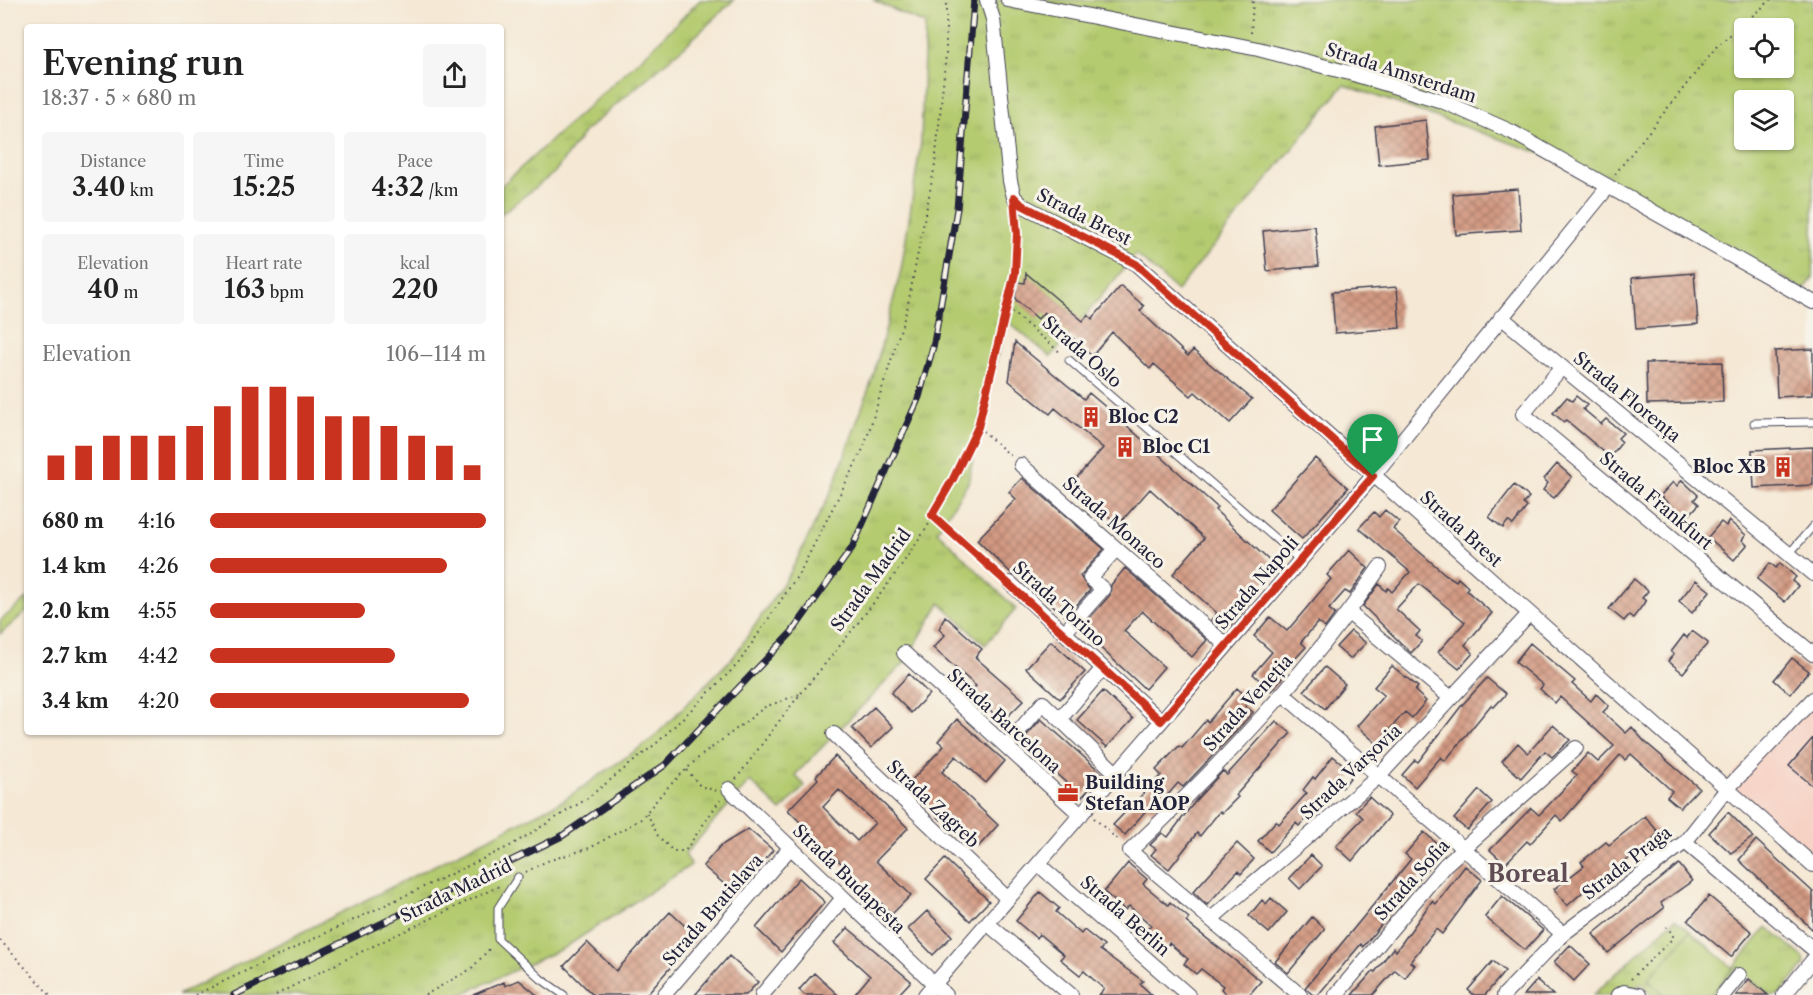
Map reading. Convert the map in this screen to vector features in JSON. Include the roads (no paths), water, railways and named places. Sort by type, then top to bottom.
[{"type":"street","name":"Strada Brest","points":[[987,0],[993,19],[1005,149],[1014,197],[1022,205],[1136,264],[1813,865]]},
{"type":"street","name":"Strada Amsterdam","points":[[1008,0],[1258,49],[1357,75],[1442,101],[1512,132],[1813,302]]},
{"type":"street","name":"Strada Napoli","points":[[930,990],[1373,476],[1608,187]]},
{"type":"street","name":"Strada Florența","points":[[1501,317],[1813,574]]},
{"type":"street","name":"Strada Frankfurt","points":[[1562,367],[1523,414],[1813,654]]},
{"type":"street","name":"Strada Monaco","points":[[1021,465],[1227,645]]},
{"type":"street","points":[[1064,633],[1103,589],[1090,578],[1116,549]]},
{"type":"street","name":"Strada Veneția","points":[[1211,919],[1130,850],[1192,792],[1283,694],[1349,613],[1380,567]]},
{"type":"street","name":"Strada Torino","points":[[1010,583],[1161,721]]},
{"type":"street","points":[[1349,613],[1451,698]]},
{"type":"street","name":"Strada Varșovia","points":[[1211,919],[1379,776],[1529,614]]},
{"type":"street","name":"Strada Barcelona","points":[[904,653],[1083,812]]},
{"type":"street","points":[[1060,719],[1103,668]]},
{"type":"street","points":[[1283,694],[1563,934]]},
{"type":"street","name":"Strada Praga","points":[[1504,995],[1563,934],[1685,842],[1727,789],[1813,699]]},
{"type":"street","points":[[1006,746],[1043,703],[1116,773]]},
{"type":"street","name":"Strada Zagreb","points":[[834,735],[1008,899]]},
{"type":"street","name":"Strada Sofia","points":[[1336,995],[1445,865],[1576,748]]},
{"type":"street","name":"Strada Budapesta","points":[[729,789],[843,898],[930,990],[946,995]]},
{"type":"street","points":[[1685,842],[1813,949]]},
{"type":"street","name":"Strada Bratislava","points":[[664,995],[790,848]]},
{"type":"street","name":"Strada Berlin","points":[[1038,864],[1188,995]]},
{"type":"street","points":[[762,995],[843,898]]},
{"type":"street","points":[[1211,919],[1300,995]]},
{"type":"street","points":[[987,923],[1071,995]]},
{"type":"street","points":[[1784,995],[1813,960]]},
{"type":"street","points":[[1723,995],[1739,975]]},
{"type":"street","points":[[1621,993],[1639,995]]},
{"type":"lane","name":"Strada Oslo","points":[[1069,360],[1300,560]]},
{"type":"lane","points":[[1754,423],[1813,422]]},
{"type":"lane","points":[[1789,554],[1813,526]]},
{"type":"lane","points":[[518,876],[498,908],[498,939],[541,979],[564,995]]},
{"type":"railway","points":[[234,995],[562,836],[665,765],[792,632],[852,548],[919,397],[934,343],[957,209],[974,0]]},
{"type":"place","name":"Bloc C2","points":[[1091,417]]},
{"type":"place","name":"Bloc C1","points":[[1125,447]]},
{"type":"place","name":"Bloc XB","points":[[1783,467]]},
{"type":"place","name":"Building Stefan AOP","points":[[1068,793]]},
{"type":"district","name":"Boreal","points":[[1528,874]]}]
